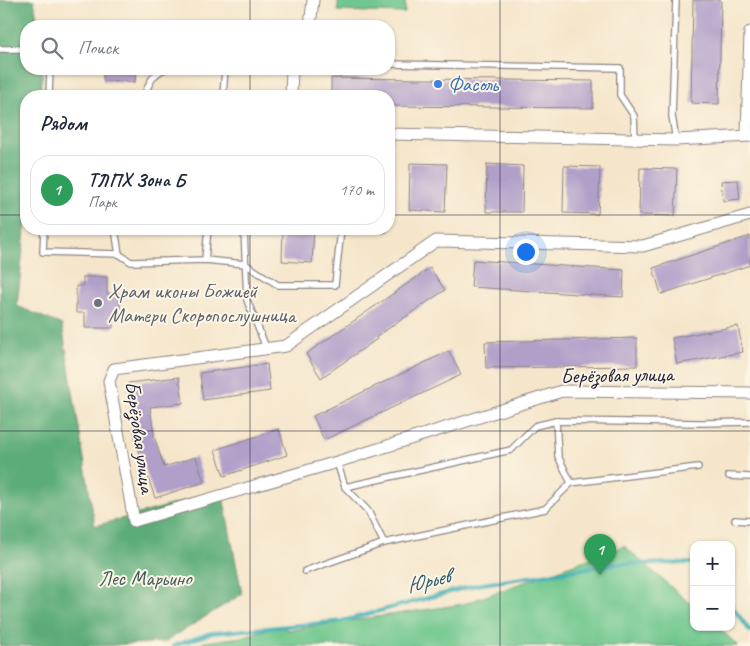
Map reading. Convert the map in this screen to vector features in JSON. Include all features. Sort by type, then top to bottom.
[{"type":"street","points":[[311,20],[313,0]]},
{"type":"street","points":[[395,134],[676,140],[748,136],[750,32]]},
{"type":"street","points":[[291,90],[292,75]]},
{"type":"street","name":"Берёзовая улица","points":[[750,215],[643,246],[436,241],[286,346],[114,369],[109,382],[134,521],[337,462],[562,391],[750,393]]},
{"type":"lane","points":[[676,0],[672,116],[676,140]]},
{"type":"lane","points":[[0,49],[20,49]]},
{"type":"lane","points":[[395,64],[620,68],[620,96],[634,116],[635,139]]},
{"type":"lane","points":[[49,90],[50,75]]},
{"type":"lane","points":[[146,90],[150,80],[155,75]]},
{"type":"lane","points":[[223,90],[224,75]]},
{"type":"lane","points":[[44,235],[43,252],[119,254],[131,262],[205,260],[245,264],[278,285],[335,285],[340,235]]},
{"type":"lane","points":[[116,235],[119,254]]},
{"type":"lane","points":[[205,260],[207,235]]},
{"type":"lane","points":[[244,235],[247,300],[267,350]]},
{"type":"lane","points":[[345,487],[511,450],[535,426],[556,421],[702,424],[750,422]]},
{"type":"lane","points":[[556,421],[558,456],[571,483]]},
{"type":"lane","points":[[337,462],[345,487],[368,511],[384,543]]},
{"type":"lane","points":[[305,571],[384,543],[546,509],[571,483],[698,467]]},
{"type":"lane","points":[[729,476],[750,476]]},
{"type":"lane","points":[[735,520],[750,520]]},
{"type":"green space","name":"Лес Марьино","points":[[0,0],[34,0],[37,20],[20,20],[20,75],[42,75],[41,90],[20,90],[20,235],[25,235],[17,306],[62,325],[95,526],[222,491],[242,594],[165,642],[96,646],[0,646]]},
{"type":"green space","points":[[338,0],[405,0],[405,13],[338,11]]},
{"type":"green space","points":[[624,546],[690,604],[690,631],[722,631],[739,646],[196,646],[205,642],[241,637],[278,626],[288,630],[464,604]]},
{"type":"building","points":[[693,0],[721,0],[719,104],[691,103]]},
{"type":"building","points":[[103,75],[136,75],[135,82],[103,81]]},
{"type":"building","points":[[331,78],[593,81],[593,108],[395,106],[395,90],[331,90]]},
{"type":"building","points":[[410,163],[447,164],[445,212],[409,210]]},
{"type":"building","points":[[487,164],[523,166],[522,212],[486,212]]},
{"type":"building","points":[[564,166],[600,167],[598,214],[563,213]]},
{"type":"building","points":[[640,168],[677,169],[675,216],[639,215]]},
{"type":"building","points":[[738,180],[740,199],[723,201],[721,181]]},
{"type":"building","points":[[283,235],[314,235],[312,263],[282,261]]},
{"type":"building","points":[[750,236],[750,265],[661,294],[653,268]]},
{"type":"building","points":[[473,260],[624,270],[623,297],[471,287]]},
{"type":"building","points":[[430,268],[445,290],[376,337],[377,339],[321,378],[306,354]]},
{"type":"building","name":"Храм иконы Божией Матери Скоропослушница","points":[[83,277],[107,277],[107,294],[120,294],[120,313],[113,313],[113,328],[85,328],[85,313],[76,313],[76,286],[83,286]]},
{"type":"building","points":[[738,326],[743,352],[677,364],[672,338]]},
{"type":"building","points":[[637,338],[637,366],[486,368],[485,342]]},
{"type":"building","points":[[449,351],[461,375],[324,440],[313,416]]},
{"type":"building","points":[[267,364],[270,391],[203,400],[200,373]]},
{"type":"building","points":[[179,377],[183,403],[150,407],[154,436],[164,467],[196,457],[204,482],[155,498],[135,439],[128,383]]},
{"type":"building","points":[[279,429],[287,455],[224,476],[215,450]]},
{"type":"waterway","name":"Юрьев","points":[[173,646],[212,633],[342,621],[476,585],[616,564],[690,563]]},
{"type":"waterway","name":"Юрьев","points":[[735,610],[750,631]]},
{"type":"place","name":"Фасоль","points":[[438,84]]},
{"type":"place","name":"Храм иконы Божией Матери Скоропослушница","points":[[98,303]]},
{"type":"place","name":"ТЛПХ Зона Б","points":[[600,575]]}]
